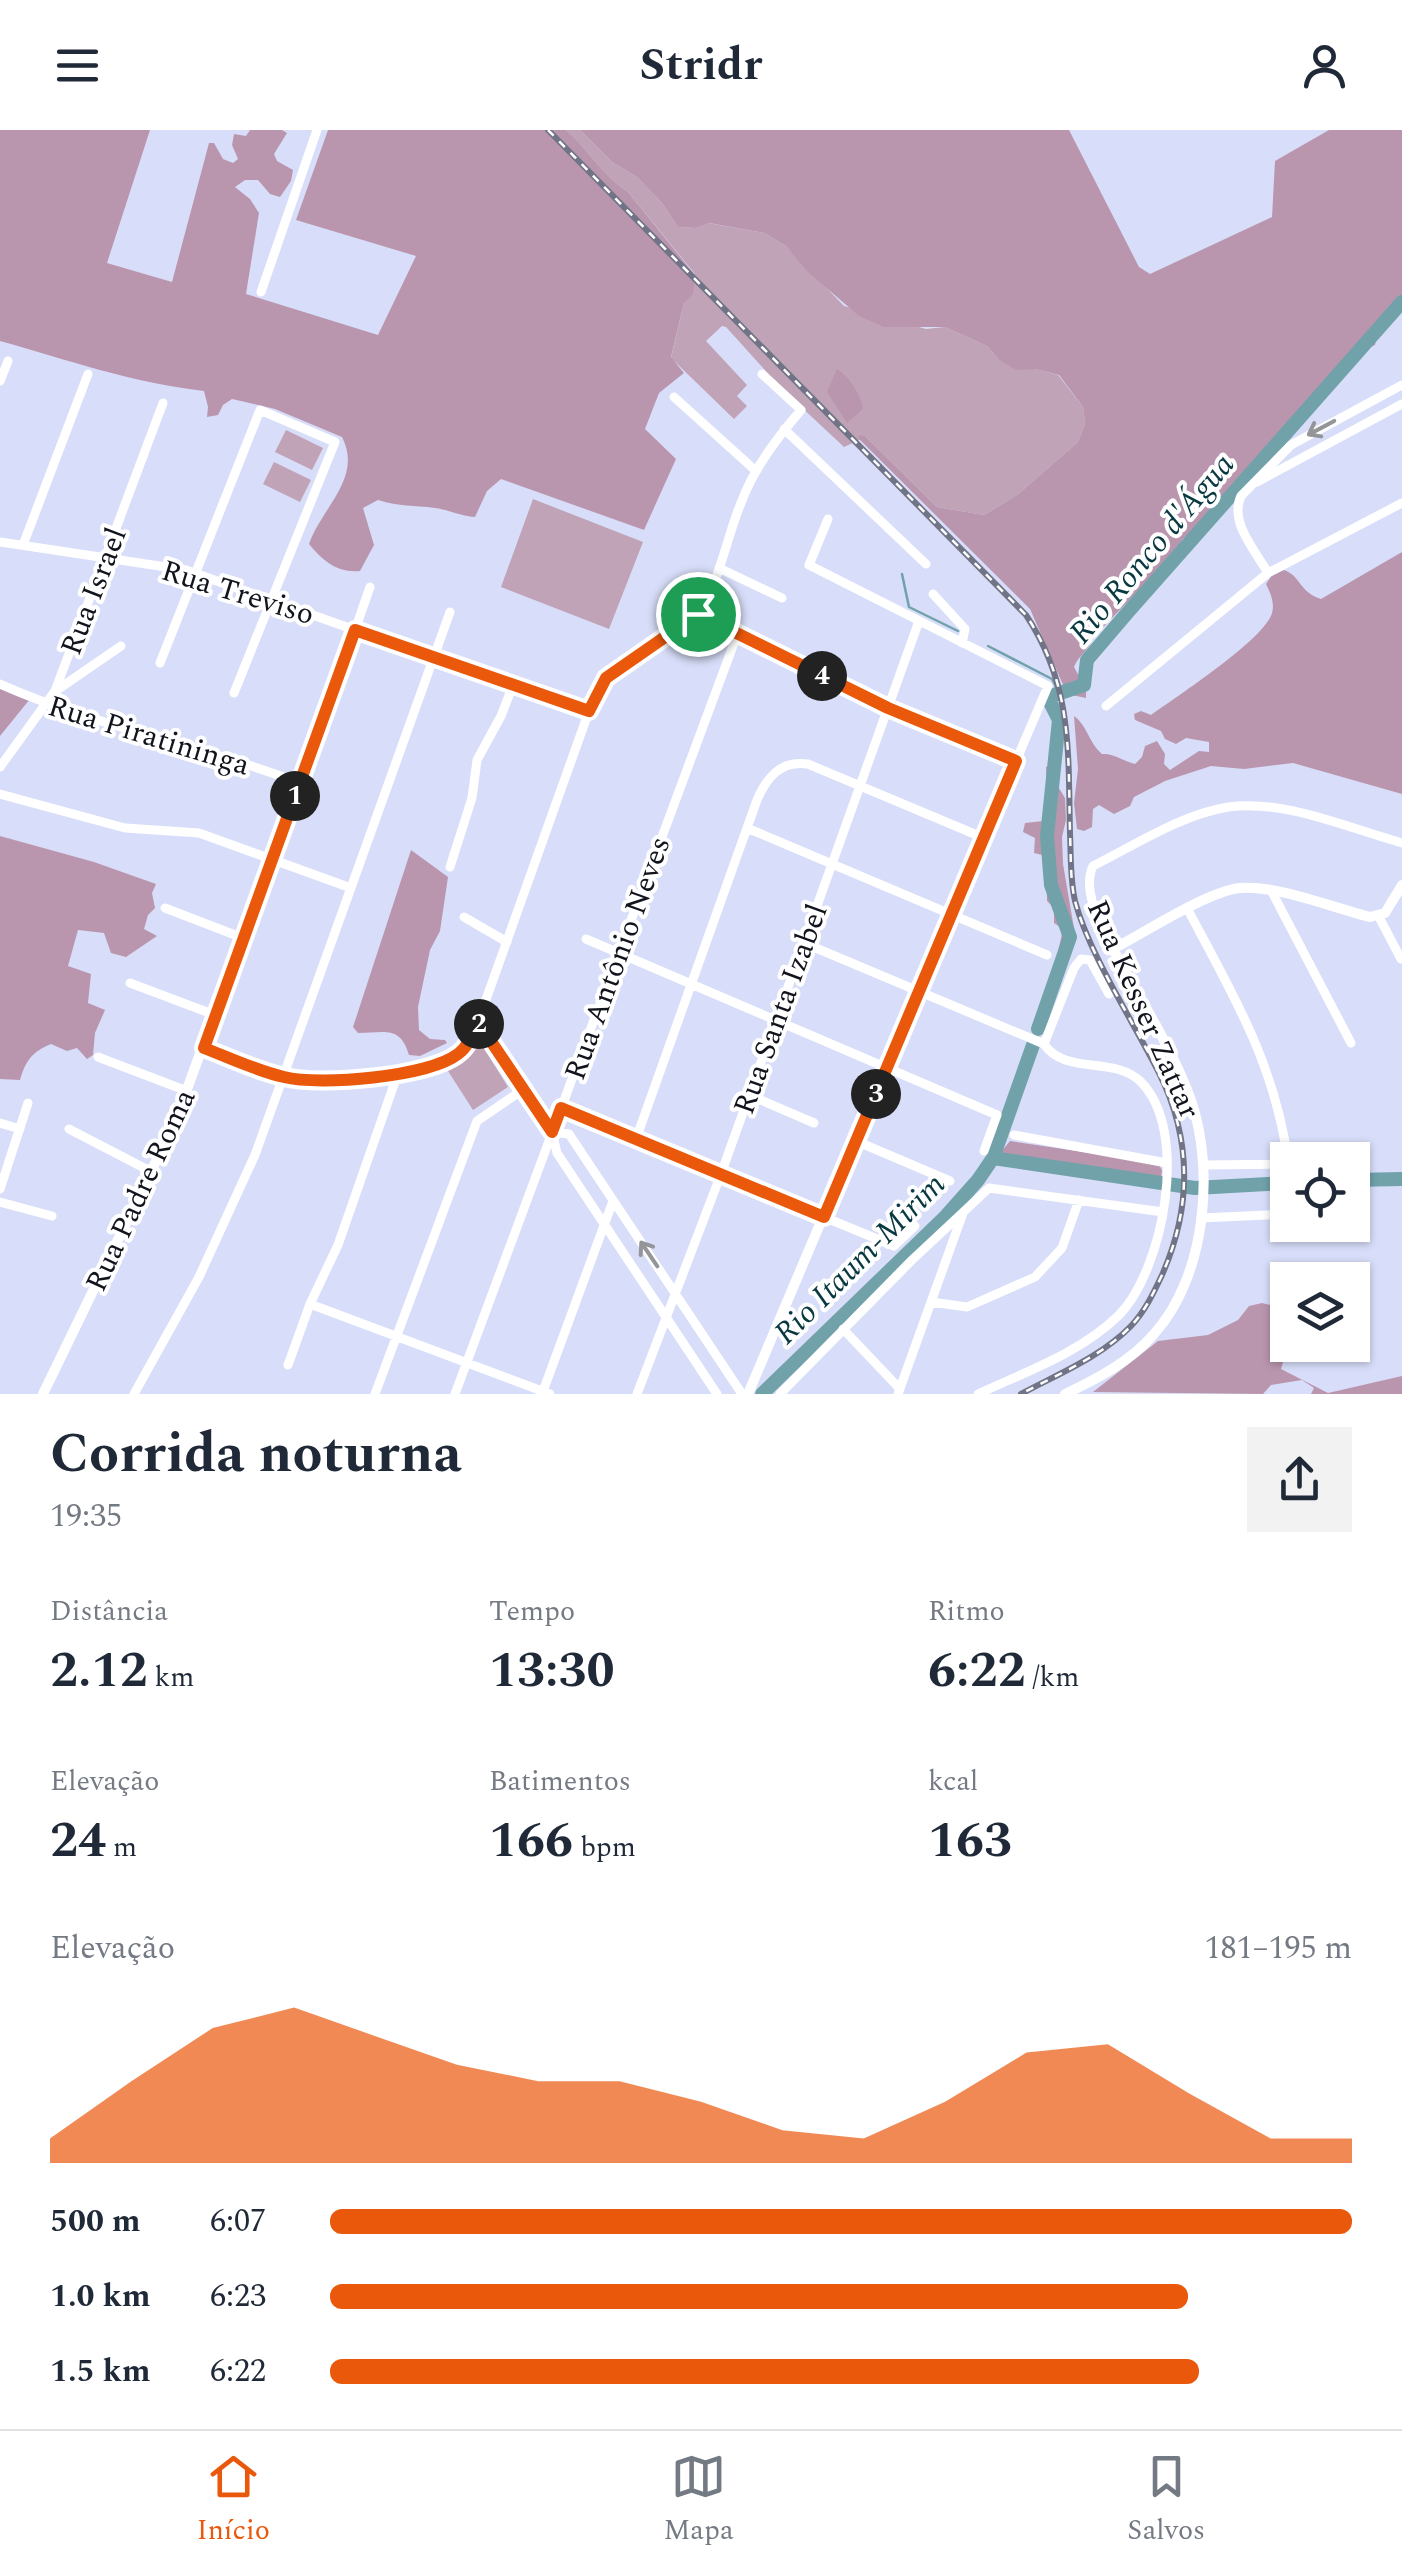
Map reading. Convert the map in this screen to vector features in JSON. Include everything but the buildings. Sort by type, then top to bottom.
[{"type":"street","points":[[261,292],[318,130]]},
{"type":"street","points":[[0,380],[8,361]]},
{"type":"street","points":[[23,545],[88,374]]},
{"type":"street","points":[[204,1048],[283,1077],[329,1079],[431,1066],[457,1055],[468,1043],[589,711],[606,678],[698,614],[756,472],[801,410],[762,374]]},
{"type":"street","points":[[1268,573],[1241,527],[1237,513],[1241,496],[1290,445],[1402,385]]},
{"type":"street","points":[[674,397],[756,472]]},
{"type":"street","name":"Rua Israel","points":[[0,767],[55,692],[164,403]]},
{"type":"street","points":[[1250,485],[1402,404]]},
{"type":"street","points":[[160,663],[260,410],[335,442],[234,693]]},
{"type":"street","points":[[784,429],[926,564]]},
{"type":"street","points":[[1106,706],[1268,573],[1402,502]]},
{"type":"street","points":[[552,1132],[569,1134],[745,1394],[1048,686],[809,566],[828,519]]},
{"type":"street","name":"Rua Treviso","points":[[0,542],[196,573],[355,630]]},
{"type":"street","points":[[719,568],[782,598]]},
{"type":"street","name":"Rua Padre Roma","points":[[43,1394],[152,1172],[187,1091],[370,587]]},
{"type":"street","points":[[933,594],[965,629],[962,643]]},
{"type":"street","points":[[134,1394],[229,1216],[450,612]]},
{"type":"street","points":[[698,614],[888,708],[1016,761]]},
{"type":"street","name":"Rua Santa Izabel","points":[[636,1394],[721,1174],[920,622]]},
{"type":"street","points":[[355,630],[589,711]]},
{"type":"street","name":"Rua Antônio Neves","points":[[455,1394],[736,635]]},
{"type":"street","points":[[55,692],[121,646]]},
{"type":"street","name":"Rua Piratininga","points":[[0,684],[46,706],[234,758],[300,783]]},
{"type":"street","points":[[450,867],[472,798],[476,760],[501,716],[512,685]]},
{"type":"street","points":[[636,1138],[761,790],[770,776],[783,766],[808,764],[984,838]]},
{"type":"street","points":[[0,794],[135,830],[191,831],[351,888]]},
{"type":"street","name":"Rua Kesser Zattar","points":[[1065,1394],[1114,1367],[1162,1326],[1184,1284],[1204,1190],[1196,1116],[1187,1089],[1092,899],[1088,882],[1092,866],[1178,823],[1232,806],[1285,810],[1402,843]]},
{"type":"street","points":[[747,828],[1047,955]]},
{"type":"street","points":[[1114,949],[1237,888],[1272,892],[1378,917],[1390,908],[1402,886]]},
{"type":"street","points":[[1272,892],[1351,1044]]},
{"type":"street","points":[[164,908],[243,938]]},
{"type":"street","points":[[1188,910],[1266,1064],[1285,1142]]},
{"type":"street","points":[[464,917],[507,942]]},
{"type":"street","points":[[1378,917],[1401,959]]},
{"type":"street","points":[[586,939],[997,1115],[984,1150]]},
{"type":"street","points":[[804,943],[1044,1044],[1056,1058],[1125,1071],[1140,1081],[1159,1118],[1167,1163],[1163,1212],[1144,1273],[1130,1301],[1117,1317],[1072,1350],[978,1394]]},
{"type":"street","points":[[1044,1044],[1072,972],[1081,959],[1090,960],[1109,994]]},
{"type":"street","points":[[130,983],[216,1015]]},
{"type":"street","points":[[478,1022],[552,1132],[556,1153],[717,1394]]},
{"type":"street","points":[[98,1057],[187,1091]]},
{"type":"street","points":[[288,1365],[310,1304],[338,1245],[398,1072]]},
{"type":"street","points":[[375,1394],[477,1121],[524,1089]]},
{"type":"street","points":[[749,1096],[814,1123]]},
{"type":"street","points":[[0,1189],[28,1104]]},
{"type":"street","points":[[561,1108],[894,1246],[915,1226]]},
{"type":"street","points":[[0,1123],[20,1128]]},
{"type":"street","points":[[69,1129],[152,1172]]},
{"type":"street","points":[[1014,1135],[1167,1163]]},
{"type":"street","points":[[856,1141],[950,1181]]},
{"type":"street","points":[[1204,1165],[1270,1163]]},
{"type":"street","points":[[780,1394],[989,1188],[1163,1212]]},
{"type":"street","points":[[310,1304],[545,1393],[613,1200]]},
{"type":"street","points":[[931,1302],[967,1307],[1035,1277],[1062,1248],[1080,1200]]},
{"type":"street","points":[[0,1202],[52,1216]]},
{"type":"street","points":[[843,1330],[899,1391],[964,1212]]},
{"type":"street","points":[[1201,1218],[1270,1215]]},
{"type":"street","points":[[694,1359],[711,1348]]},
{"type":"shaded area","points":[[0,130],[150,130],[107,263],[172,282],[209,143],[214,143],[223,159],[233,163],[238,159],[232,145],[234,134],[282,130],[287,133],[274,154],[277,161],[293,170],[280,197],[270,194],[258,180],[245,180],[235,187],[259,213],[246,294],[378,335],[416,256],[296,220],[328,130],[566,130],[628,192],[695,275],[693,294],[684,303],[671,357],[684,373],[659,393],[645,429],[676,459],[644,530],[501,479],[487,491],[475,517],[378,500],[363,508],[374,545],[360,571],[331,565],[309,544],[344,479],[348,466],[342,437],[275,409],[232,399],[218,415],[207,417],[204,391],[126,377],[0,341]]},
{"type":"shaded area","points":[[566,130],[580,130],[612,162],[637,177],[678,227],[696,228],[708,223],[764,233],[786,246],[844,306],[926,329],[945,327],[987,346],[1000,361],[1017,369],[1058,375],[1083,407],[1085,423],[1078,442],[1017,495],[984,515],[937,507],[866,437],[844,447],[722,326],[706,341],[747,385],[737,396],[747,406],[734,419],[671,358],[695,274],[628,192]]},
{"type":"shaded area","points":[[580,130],[1069,130],[1139,267],[1150,274],[1272,217],[1275,161],[1329,130],[1402,130],[1402,304],[1388,324],[1378,327],[1375,345],[1362,351],[1347,373],[1306,411],[1281,446],[1267,452],[1093,638],[1074,667],[1086,689],[1086,698],[1067,694],[1030,609],[858,438],[866,437],[937,507],[984,515],[1017,495],[1078,442],[1085,423],[1083,407],[1059,375],[1035,369],[1017,370],[1000,361],[987,346],[945,327],[884,327],[859,316],[809,273],[786,246],[764,233],[709,223],[696,228],[678,227],[637,177],[612,162]]},
{"type":"shaded area","points":[[837,369],[854,386],[863,409],[847,423],[827,392]]},
{"type":"shaded area","points":[[286,430],[323,448],[312,470],[275,452]]},
{"type":"shaded area","points":[[274,462],[311,480],[300,502],[263,484]]},
{"type":"shaded area","points":[[533,499],[643,542],[609,629],[501,587]]},
{"type":"shaded area","points":[[1402,552],[1402,794],[1293,763],[1244,769],[1211,766],[1165,781],[1134,797],[1130,806],[1114,814],[1099,805],[1093,809],[1092,827],[1077,829],[1074,716],[1102,754],[1135,764],[1145,746],[1157,741],[1165,754],[1164,764],[1170,770],[1199,751],[1209,752],[1209,742],[1186,738],[1176,744],[1165,739],[1161,731],[1135,720],[1134,714],[1141,711],[1151,715],[1254,637],[1272,613],[1266,584],[1272,575],[1284,570],[1321,599]]},
{"type":"shaded area","points":[[0,686],[30,699],[0,736]]},
{"type":"shaded area","points":[[1051,764],[1058,771],[1057,785],[1065,798],[1063,864],[1076,940],[1043,1026],[1038,1020],[1063,929],[1054,923],[1054,908],[1047,901],[1046,856],[1034,853],[1035,838],[1023,832],[1025,823],[1043,821],[1047,808],[1046,767]]},
{"type":"shaded area","points":[[0,836],[156,884],[152,893],[155,908],[144,929],[157,936],[126,957],[111,953],[104,933],[78,930],[68,966],[91,974],[88,1003],[105,1010],[95,1033],[93,1055],[87,1059],[77,1048],[67,1051],[51,1044],[31,1058],[20,1080],[0,1079]]},
{"type":"shaded area","points":[[411,850],[448,877],[440,931],[430,950],[418,1007],[419,1030],[430,1039],[447,1043],[420,1056],[409,1055],[396,1035],[358,1033],[353,1027]]},
{"type":"shaded area","points":[[482,1045],[508,1087],[473,1110],[446,1068]]},
{"type":"shaded area","points":[[1010,1141],[1158,1163],[1162,1170],[1160,1189],[1011,1165],[1001,1152]]},
{"type":"shaded area","points":[[1270,1305],[1270,1362],[1283,1362],[1281,1369],[1328,1393],[1402,1376],[1402,1394],[1311,1394],[1314,1388],[1302,1380],[1271,1385],[1263,1394],[1093,1392],[1158,1341],[1208,1335],[1238,1320],[1249,1306]]},
{"type":"waterway","name":"Rio Ronco d'Água","points":[[1038,1029],[1070,937],[1051,885],[1047,836],[1059,720],[1049,700],[1084,685],[1087,660],[1402,302]]},
{"type":"waterway","points":[[902,574],[909,607],[958,631]]},
{"type":"waterway","points":[[988,646],[1052,679],[1054,695]]},
{"type":"waterway","name":"Rio Itaum-Mirim","points":[[762,1394],[946,1216],[978,1180],[993,1158],[1033,1045]]},
{"type":"waterway","points":[[993,1158],[1195,1188],[1270,1184]]},
{"type":"waterway","points":[[1370,1180],[1402,1179]]},
{"type":"railway","points":[[548,130],[1026,615],[1052,668],[1068,747],[1075,901],[1101,965],[1169,1096],[1182,1147],[1183,1198],[1172,1249],[1159,1282],[1131,1326],[1079,1364],[1021,1394]]},
{"type":"route","points":[[698,614],[888,708],[1016,761],[824,1217],[561,1108],[552,1132],[478,1022],[463,1050],[445,1061],[420,1069],[340,1078],[283,1077],[204,1048],[355,630],[589,711],[596,691],[613,671],[698,614]]}]
